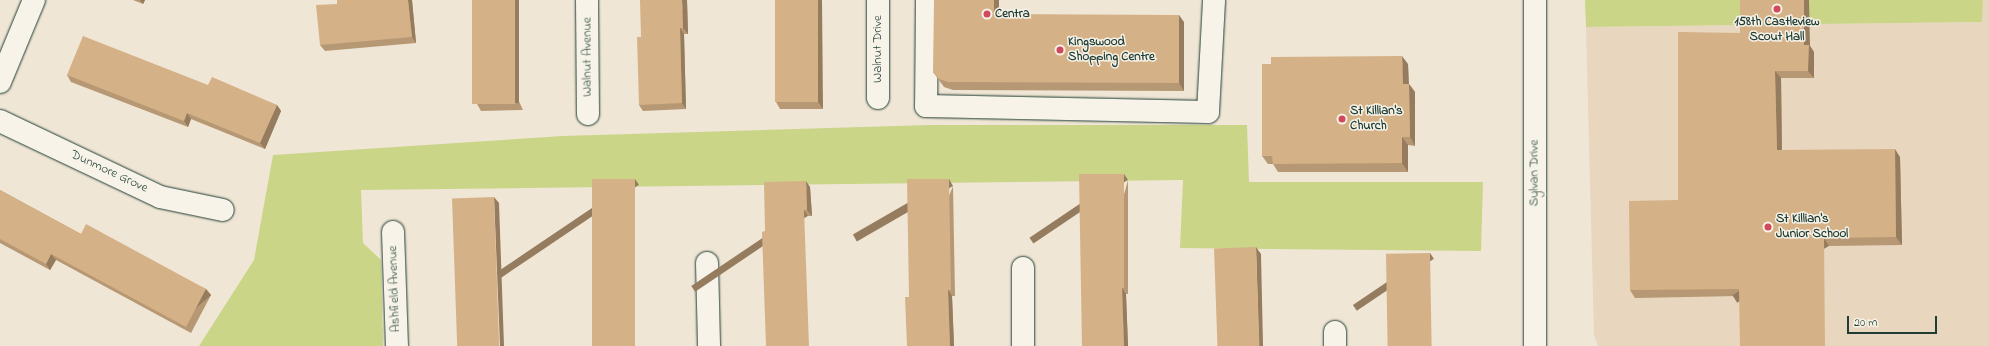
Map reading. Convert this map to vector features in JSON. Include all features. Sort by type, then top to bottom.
[{"type":"street","points":[[0,82],[34,0]]},
{"type":"street","name":"Walnut Avenue","points":[[587,0],[588,114]]},
{"type":"street","name":"Walnut Drive","points":[[878,0],[878,98]]},
{"type":"street","points":[[927,0],[926,106],[1208,112],[1214,0]]},
{"type":"street","name":"Sylvan Drive","points":[[1535,0],[1535,346]]},
{"type":"street","name":"Dunmore Grove","points":[[0,120],[160,197],[222,210]]},
{"type":"street","name":"Ashfield Avenue","points":[[393,232],[397,346]]},
{"type":"street","points":[[707,263],[709,346]]},
{"type":"street","points":[[1023,268],[1023,346]]},
{"type":"shaded area","points":[[1983,0],[1989,0],[1989,346],[1598,346],[1594,335],[1586,27],[1982,22]]},
{"type":"green space","points":[[1585,0],[1983,0],[1982,22],[1586,27]]},
{"type":"green space","points":[[929,125],[1247,125],[1249,182],[1483,182],[1481,251],[1180,248],[1183,180],[361,190],[363,243],[381,260],[383,346],[199,346],[254,260],[273,155],[563,136]]},
{"type":"building","points":[[337,0],[408,0],[412,37],[320,45],[316,5],[337,4]]},
{"type":"building","points":[[472,0],[515,0],[515,104],[472,104]]},
{"type":"building","points":[[640,0],[682,0],[683,28],[680,28],[682,103],[639,105],[637,37],[641,37]]},
{"type":"building","points":[[775,0],[818,0],[818,102],[775,102]]},
{"type":"building","name":"Kingswood Shopping Centre","points":[[934,0],[994,0],[994,14],[1179,15],[1179,83],[948,82],[939,79],[933,72]]},
{"type":"building","name":"St Killian's Junior School","points":[[1740,0],[1804,0],[1804,45],[1809,45],[1808,71],[1775,71],[1777,150],[1895,149],[1896,237],[1824,238],[1825,346],[1740,346],[1739,289],[1630,290],[1629,201],[1678,200],[1678,32],[1740,33]]},
{"type":"building","points":[[83,36],[208,85],[212,77],[277,105],[260,143],[187,113],[184,121],[67,75]]},
{"type":"building","name":"St Killian's Church","points":[[1402,56],[1403,84],[1409,84],[1410,137],[1402,137],[1402,163],[1273,164],[1272,156],[1262,156],[1262,64],[1271,64],[1271,57]]},
{"type":"building","points":[[1079,174],[1124,174],[1124,288],[1122,288],[1124,346],[1082,346]]},
{"type":"building","points":[[592,179],[635,179],[635,346],[592,346]]},
{"type":"building","points":[[907,179],[949,179],[951,290],[948,290],[950,346],[907,346],[905,297],[909,297]]},
{"type":"building","points":[[806,181],[807,210],[804,210],[809,346],[766,346],[762,232],[765,231],[764,182]]},
{"type":"building","points":[[0,190],[81,234],[86,224],[206,289],[186,327],[51,254],[46,264],[0,239]]},
{"type":"building","points":[[494,197],[499,346],[457,346],[452,198]]},
{"type":"building","points":[[1256,247],[1259,346],[1217,346],[1214,248]]},
{"type":"building","points":[[1430,253],[1432,346],[1388,346],[1386,254]]},
{"type":"place","name":"158th Castleview Scout Hall","points":[[1777,9]]},
{"type":"place","name":"Centra","points":[[987,14]]},
{"type":"place","name":"Kingswood Shopping Centre","points":[[1060,50]]},
{"type":"place","name":"St Killian's Church","points":[[1342,119]]},
{"type":"place","name":"St Killian's Junior School","points":[[1768,227]]}]
